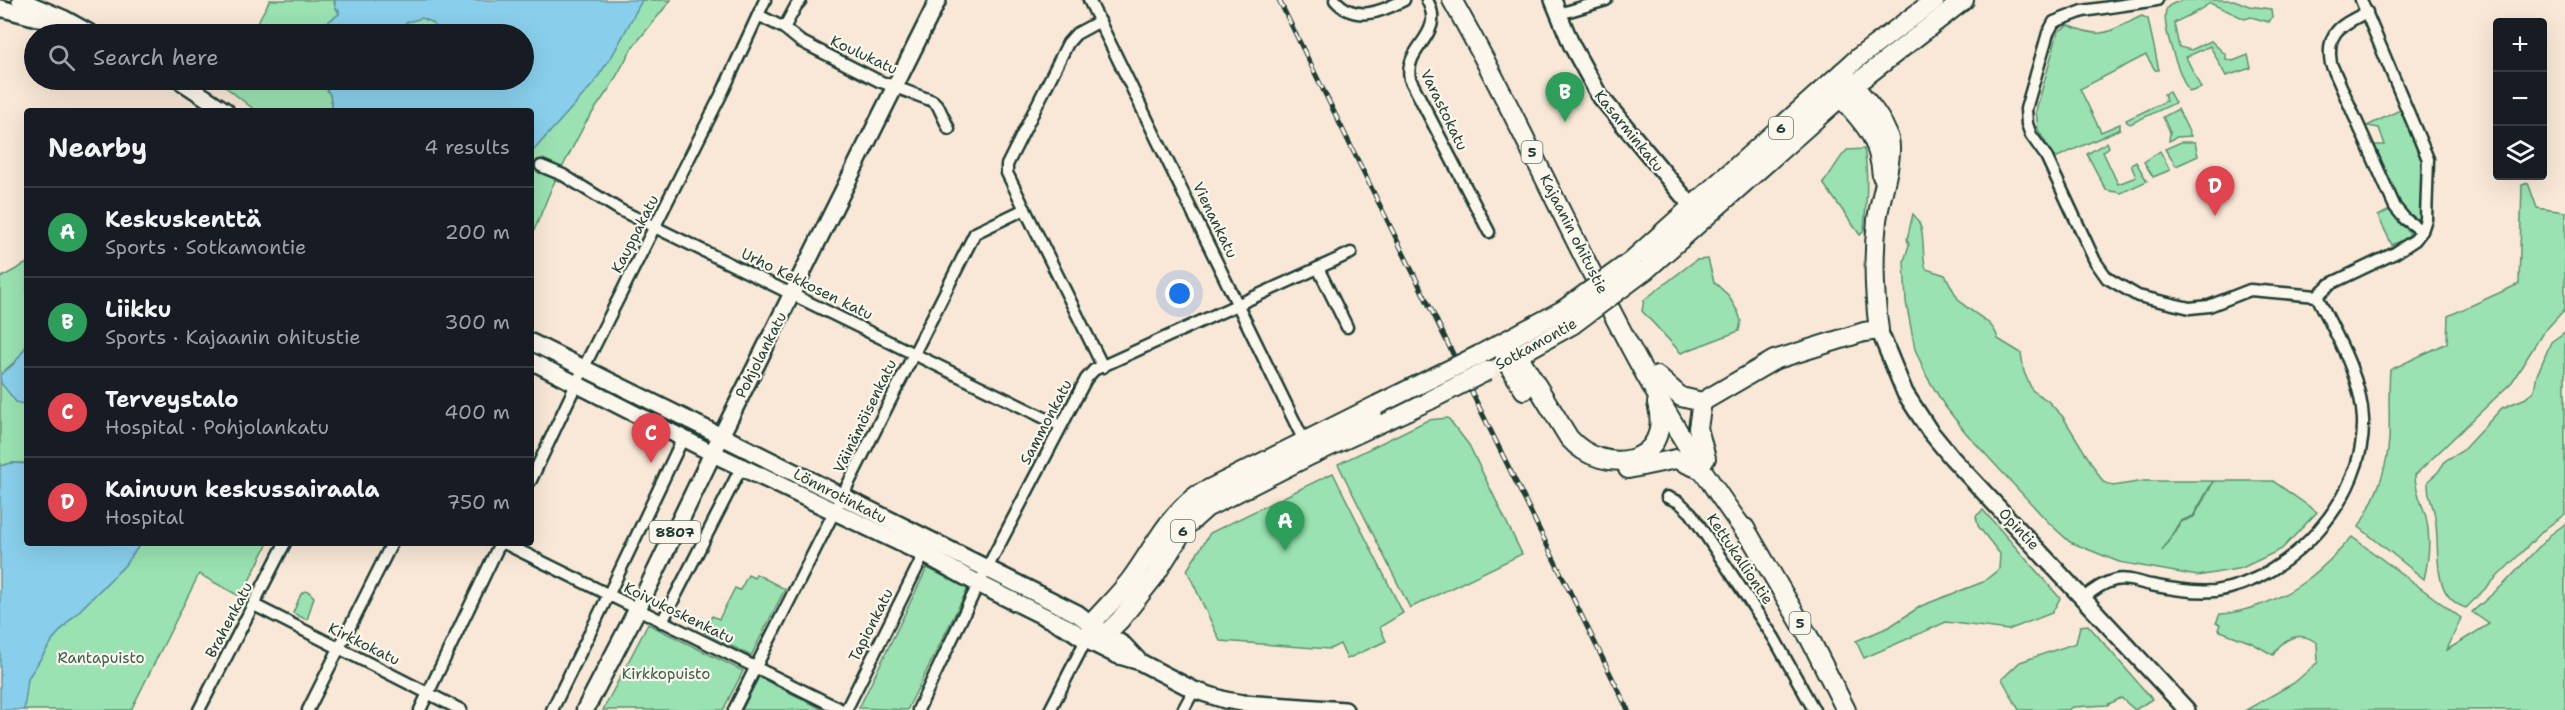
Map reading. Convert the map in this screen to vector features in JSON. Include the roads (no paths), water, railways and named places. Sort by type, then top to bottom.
[{"type":"highway","name":"Kajaanin ohitustie","points":[[1452,0],[1612,309],[1704,464],[1731,498],[1750,538],[1810,639],[1846,710]]},
{"type":"highway","name":"Sotkamontie","points":[[1094,633],[1154,577],[1195,516],[1206,508],[1377,405],[1509,353],[1567,318],[1639,266],[1935,0]]},
{"type":"highway","name":"Sotkamontie","points":[[1841,84],[1964,0]]},
{"type":"highway","points":[[1654,381],[1681,397],[1706,400],[1774,360],[1864,332],[1879,330],[1874,280],[1874,252],[1882,187],[1878,152],[1869,129],[1841,84]]},
{"type":"highway","points":[[1509,353],[1560,446],[1579,461],[1592,467],[1615,471],[1676,459],[1704,464],[1698,428],[1706,400]]},
{"type":"highway","points":[[1509,353],[1569,438],[1586,454],[1603,459],[1617,461],[1630,459],[1645,452],[1656,442],[1661,417],[1654,381]]},
{"type":"highway","name":"Sotkamontie","points":[[1307,448],[1430,399],[1483,363]]},
{"type":"main road","name":"Pohjolankatu","points":[[585,710],[637,610],[721,436]]},
{"type":"main road","name":"Lönnrotinkatu","points":[[721,436],[924,554],[983,577]]},
{"type":"main road","name":"Lönnrotinkatu","points":[[712,453],[837,502],[983,577],[1071,629],[1094,633]]},
{"type":"street","points":[[20,0],[73,24]]},
{"type":"street","name":"Kauppakatu","points":[[534,474],[765,0]]},
{"type":"street","points":[[784,28],[801,0]]},
{"type":"street","name":"Pohjolankatu","points":[[721,436],[938,0]]},
{"type":"street","name":"Vienankatu","points":[[1089,0],[1307,448]]},
{"type":"street","points":[[1335,0],[1343,8],[1362,15],[1383,11],[1404,0]]},
{"type":"street","name":"Varastokatu","points":[[1427,0],[1433,13],[1431,28],[1411,57],[1408,68],[1410,79],[1488,232]]},
{"type":"street","points":[[1556,7],[1606,0]]},
{"type":"street","points":[[2157,0],[2083,11],[2054,22],[2048,33],[2026,109],[2027,124],[2031,135],[2046,156],[2098,266],[2107,278],[2138,296],[2190,308],[2209,306],[2250,290],[2317,296],[2330,284],[2402,249],[2415,240],[2422,231],[2429,193],[2428,159],[2361,0]]},
{"type":"street","name":"Kasarminkatu","points":[[1556,7],[1572,46],[1599,95],[1698,214]]},
{"type":"street","points":[[0,8],[58,24]]},
{"type":"street","points":[[2367,12],[2337,30],[2330,46],[2331,64],[2395,207],[2405,219],[2422,231]]},
{"type":"street","name":"Koulukatu","points":[[759,15],[784,28],[800,41],[879,81],[933,101],[938,106],[949,129]]},
{"type":"street","points":[[1100,21],[1076,34],[1068,43],[1007,165],[1007,173],[1103,367]]},
{"type":"street","points":[[194,90],[221,108]]},
{"type":"street","name":"Urho Kekkosen katu","points":[[541,166],[563,175],[620,210],[1061,426]]},
{"type":"street","name":"Väinämöisenkatu","points":[[734,710],[975,232],[1026,209]]},
{"type":"street","name":"Sammonkatu","points":[[918,710],[1061,426],[1086,379],[1094,370],[1351,253]]},
{"type":"street","points":[[1318,268],[1347,327]]},
{"type":"street","points":[[2084,598],[2096,588],[2116,580],[2187,590],[2214,591],[2246,583],[2276,569],[2324,524],[2351,483],[2356,471],[2361,450],[2363,418],[2355,379],[2317,296]]},
{"type":"street","name":"Opintie","points":[[1879,330],[1905,393],[1929,430],[1952,458],[2187,710]]},
{"type":"street","name":"Lönnrotinkatu","points":[[534,344],[721,436]]},
{"type":"street","name":"Lönnrotinkatu","points":[[534,363],[712,453]]},
{"type":"street","points":[[552,710],[682,438]]},
{"type":"street","points":[[662,622],[742,466]]},
{"type":"street","name":"Kettukalliontie","points":[[1667,497],[1679,502],[1691,513],[1774,638],[1814,710]]},
{"type":"street","name":"Brahenkatu","points":[[199,710],[284,546]]},
{"type":"street","points":[[308,710],[390,546]]},
{"type":"street","points":[[420,710],[501,546]]},
{"type":"street","name":"Koivukoskenkatu","points":[[508,546],[842,710]]},
{"type":"street","name":"Tapionkatu","points":[[846,710],[924,554]]},
{"type":"street","name":"Kirkkokatu","points":[[254,605],[461,710]]},
{"type":"street","points":[[1050,710],[1094,633]]},
{"type":"street","name":"Lönnrotinkatu","points":[[1094,633],[1116,655],[1140,662],[1194,690],[1243,704],[1345,710]]},
{"type":"street","points":[[1183,710],[1194,690]]},
{"type":"water","points":[[335,0],[642,0],[613,54],[593,84],[534,150],[534,108],[332,108],[327,90],[534,90],[534,24],[434,24],[422,18],[405,24],[327,24],[339,14],[339,10],[335,8]]},
{"type":"water","points":[[24,349],[24,404],[16,402],[1,383],[0,375],[14,364]]},
{"type":"water","points":[[12,463],[24,464],[24,546],[139,546],[124,566],[54,638],[28,678],[24,710],[0,710],[0,466]]},
{"type":"railway","points":[[1279,0],[1628,710]]},
{"type":"place","name":"Liikku","points":[[1565,122]]},
{"type":"place","name":"Kainuun keskussairaala","points":[[2215,216]]},
{"type":"place","name":"Terveystalo","points":[[651,463]]},
{"type":"place","name":"Keskuskenttä","points":[[1285,551]]},
{"type":"park label","name":"Rantapuisto","points":[[101,658]]},
{"type":"park label","name":"Kirkkopuisto","points":[[666,674]]}]
